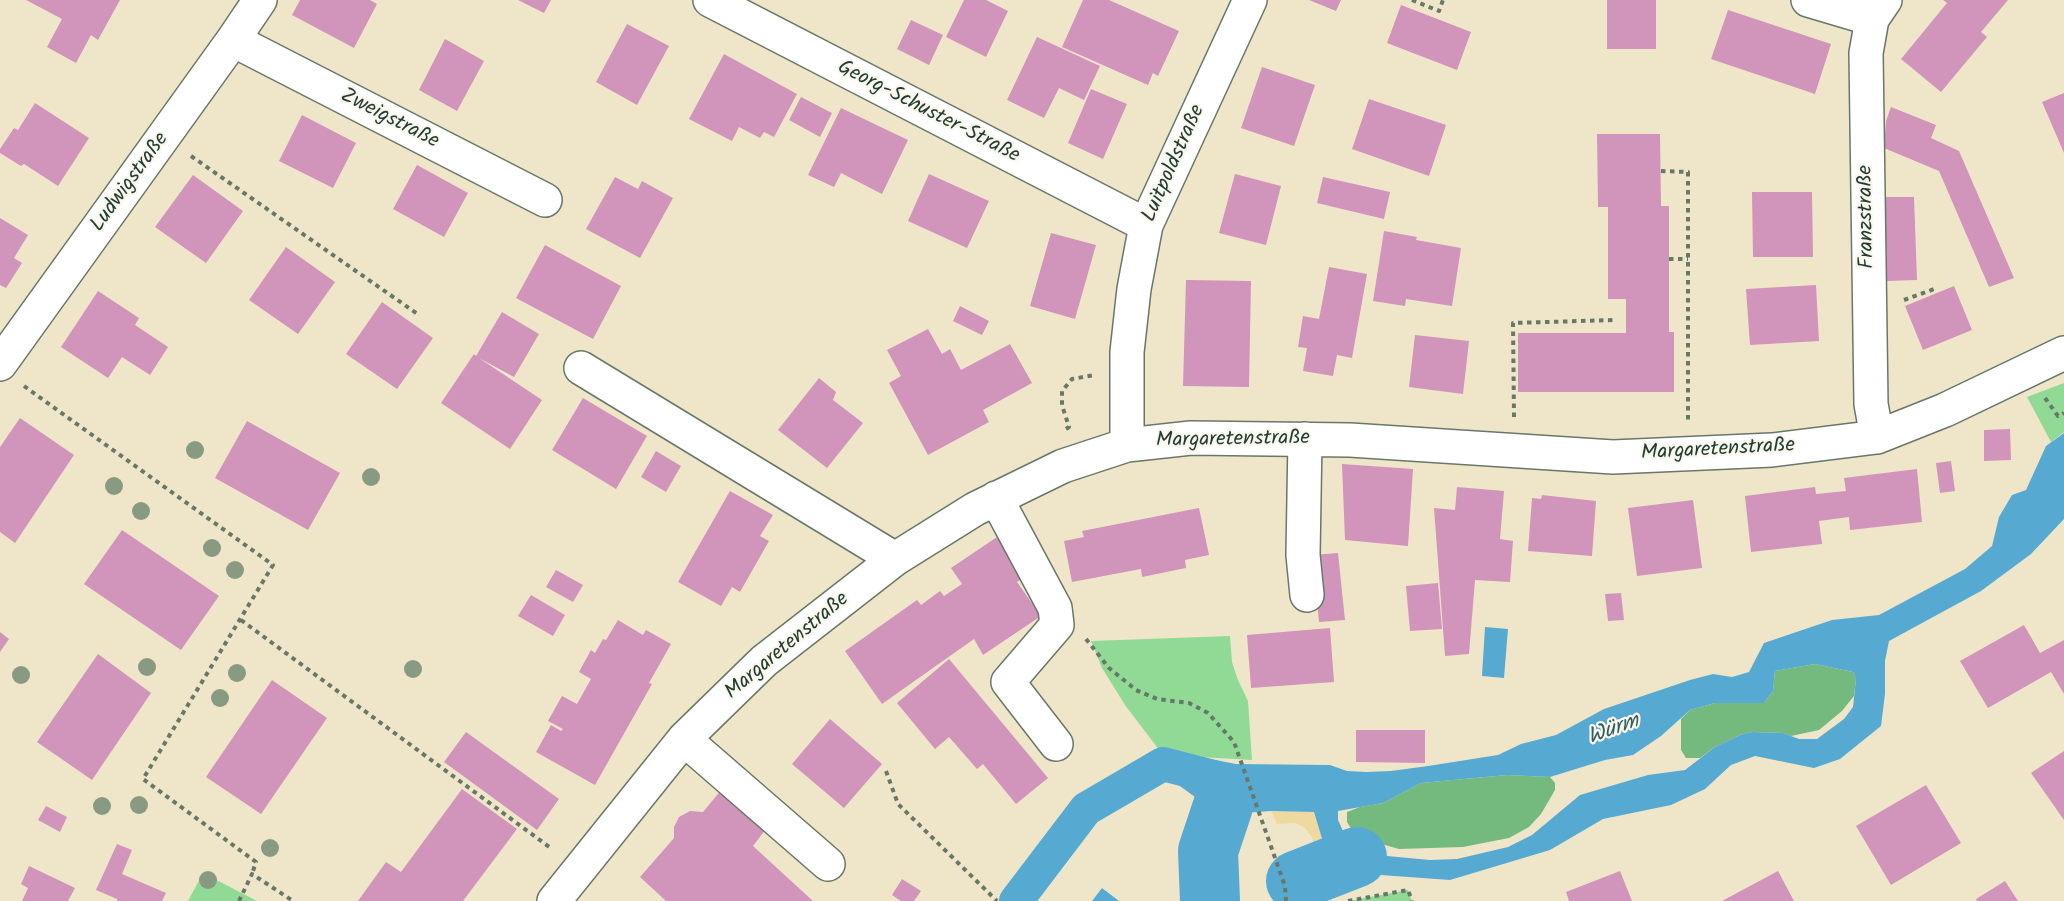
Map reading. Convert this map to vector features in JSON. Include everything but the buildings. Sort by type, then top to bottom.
[{"type":"street","name":"Ludwigstraße","points":[[9,373],[164,137],[260,0]]},
{"type":"street","name":"Georg-Schuster-Straße","points":[[710,0],[1146,225]]},
{"type":"street","name":"Luitpoldstraße","points":[[1127,445],[1127,352],[1134,289],[1146,225],[1250,0]]},
{"type":"street","points":[[1808,0],[1878,9]]},
{"type":"street","name":"Franzstraße","points":[[1877,437],[1871,404],[1866,53],[1878,9]]},
{"type":"street","name":"Zweigstraße","points":[[233,40],[544,200]]},
{"type":"street","name":"Margaretenstraße","points":[[554,901],[684,739],[764,662],[895,559],[996,498],[1063,466],[1127,445],[1191,438],[1305,439],[1613,457],[1772,450],[1877,437],[1945,410],[2064,353]]},
{"type":"street","points":[[581,368],[895,559]]},
{"type":"street","points":[[1305,439],[1303,555],[1306,595]]},
{"type":"street","points":[[996,498],[1055,608],[1057,625],[1008,682],[1056,744]]},
{"type":"street","points":[[684,739],[828,864]]},
{"type":"path","points":[[1413,0],[1439,11],[1443,0]]},
{"type":"path","points":[[164,137],[419,315]]},
{"type":"path","points":[[1661,171],[1688,172],[1688,453]]},
{"type":"path","points":[[1669,259],[1688,259]]},
{"type":"path","points":[[1514,450],[1513,322],[1614,320]]},
{"type":"path","points":[[1063,466],[1055,434],[1069,428],[1062,405],[1062,391],[1072,379],[1089,374],[1100,375],[1104,349],[1127,352]]},
{"type":"path","points":[[9,373],[273,565],[143,779],[256,862],[239,901]]},
{"type":"path","points":[[2045,398],[2058,416],[2064,413]]},
{"type":"path","points":[[241,620],[579,869]]},
{"type":"path","points":[[1088,643],[1109,668],[1136,690],[1156,699],[1189,703],[1208,713],[1234,742],[1285,886],[1286,901]]},
{"type":"path","points":[[886,771],[898,804],[997,901]]},
{"type":"path","points":[[252,874],[293,901]]},
{"type":"path","points":[[1348,901],[1408,890],[1412,901]]},
{"type":"green space","points":[[2064,383],[2064,432],[2051,442],[2027,397]]},
{"type":"green space","points":[[1230,636],[1232,662],[1248,701],[1252,760],[1163,755],[1125,705],[1102,668],[1091,641]]},
{"type":"green space","points":[[1815,664],[1853,672],[1856,679],[1854,696],[1842,711],[1819,730],[1791,736],[1783,733],[1752,732],[1715,747],[1700,758],[1686,758],[1681,750],[1681,719],[1690,710],[1715,703],[1764,703],[1773,691],[1775,671]]},
{"type":"green space","points":[[1507,775],[1550,777],[1555,783],[1555,790],[1541,814],[1529,827],[1509,838],[1463,847],[1399,849],[1353,832],[1347,822],[1347,812],[1383,803],[1421,783]]},
{"type":"green space","points":[[203,873],[257,901],[188,901]]},
{"type":"green space","points":[[1408,890],[1412,901],[1348,901]]},
{"type":"sand","points":[[1271,811],[1314,812],[1328,858],[1323,870],[1296,881],[1293,875],[1313,867],[1316,857],[1312,837],[1304,827],[1295,823],[1277,824]]},
{"type":"water","points":[[2064,433],[2064,519],[2031,554],[1981,591],[1889,641],[1885,661],[1885,694],[1881,726],[1840,759],[1814,768],[1755,756],[1731,765],[1705,789],[1671,805],[1603,819],[1550,850],[1450,880],[1367,874],[1329,876],[1323,867],[1328,858],[1314,812],[1243,813],[1235,849],[1238,881],[1218,887],[1194,885],[1192,833],[1195,797],[1173,781],[1173,760],[1195,756],[1236,764],[1330,765],[1347,771],[1366,772],[1428,766],[1498,755],[1521,744],[1556,735],[1604,709],[1690,680],[1713,674],[1732,677],[1749,672],[1764,643],[1832,620],[1879,615],[1965,569],[1992,546],[1999,517],[2012,495],[2026,490],[2046,446]],"holes":[[[1815,664],[1853,672],[1856,679],[1853,707],[1844,719],[1817,739],[1799,739],[1783,733],[1752,732],[1740,735],[1715,747],[1685,770],[1648,775],[1580,795],[1532,835],[1508,847],[1457,859],[1430,860],[1387,856],[1361,846],[1343,831],[1338,820],[1338,811],[1383,803],[1421,783],[1507,775],[1550,777],[1605,760],[1633,755],[1661,736],[1690,710],[1715,703],[1764,703],[1773,691],[1775,671]]]},
{"type":"water","points":[[1485,627],[1508,629],[1504,678],[1482,676]]},
{"type":"water","points":[[1102,888],[1119,901],[1092,901]]},
{"type":"waterway","points":[[1016,901],[1086,809],[1163,764],[1217,778]]},
{"type":"waterway","name":"Würm","points":[[1210,901],[1208,851],[1223,806]]},
{"type":"waterway","points":[[1296,881],[1357,857]]}]
